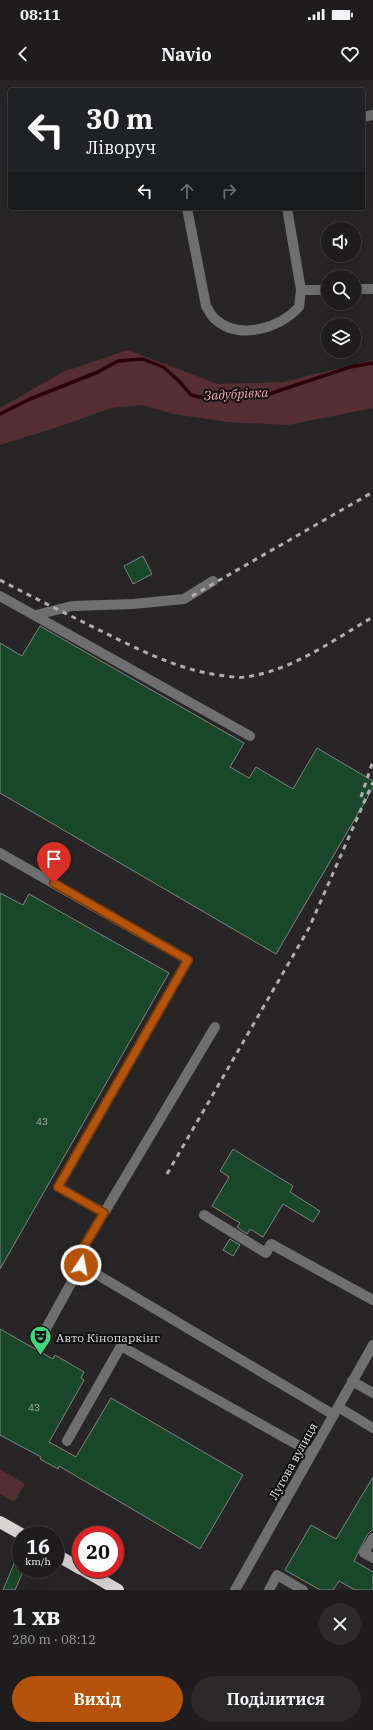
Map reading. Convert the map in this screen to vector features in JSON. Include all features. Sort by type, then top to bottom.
[{"type":"highway","points":[[0,1522],[12,1529]]},
{"type":"highway","points":[[97,1578],[118,1590]]},
{"type":"street","points":[[187,210],[206,306],[215,319],[227,327],[248,332],[282,322],[299,307],[301,290],[287,210]]},
{"type":"street","points":[[361,289],[373,289]]},
{"type":"street","points":[[301,290],[321,290]]},
{"type":"street","points":[[36,615],[72,606],[133,604],[184,599],[213,581]]},
{"type":"street","points":[[0,596],[250,736]]},
{"type":"street","points":[[0,852],[188,960],[58,1187],[104,1213]]},
{"type":"street","points":[[43,1334],[81,1265],[82,1250],[215,1027]]},
{"type":"street","points":[[204,1215],[266,1253],[271,1244],[373,1300]]},
{"type":"street","points":[[81,1265],[336,1411],[373,1428]]},
{"type":"street","name":"Лугова вулиця","points":[[235,1590],[373,1345]]},
{"type":"street","points":[[67,1441],[121,1346],[312,1453]]},
{"type":"street","points":[[352,1382],[373,1393]]},
{"type":"street","points":[[373,1538],[364,1553],[373,1558]]},
{"type":"street","points":[[269,1590],[277,1575],[303,1590]]},
{"type":"shaded area","points":[[128,350],[218,384],[283,382],[373,360],[373,408],[288,425],[228,422],[173,414],[143,405],[111,408],[58,427],[0,445],[0,408],[63,372]]},
{"type":"shaded area","points":[[0,1469],[25,1484],[14,1502],[0,1494]]},
{"type":"building","points":[[143,556],[152,574],[133,584],[124,566]]},
{"type":"building","points":[[40,626],[244,743],[230,767],[249,778],[256,767],[293,789],[317,748],[373,781],[373,788],[276,954],[0,793],[0,643],[22,656]]},
{"type":"building","points":[[0,893],[23,905],[29,894],[169,973],[0,1269]]},
{"type":"building","points":[[233,1149],[293,1186],[290,1192],[320,1211],[313,1222],[283,1204],[263,1237],[250,1229],[247,1234],[237,1227],[240,1223],[212,1206],[229,1177],[220,1171]]},
{"type":"building","points":[[230,1239],[240,1245],[233,1256],[223,1250]]},
{"type":"building","points":[[0,1329],[53,1359],[55,1355],[84,1372],[81,1378],[84,1380],[49,1442],[76,1457],[111,1398],[243,1475],[200,1549],[59,1466],[58,1469],[40,1459],[41,1457],[0,1435]]},
{"type":"building","points":[[373,1477],[373,1529],[367,1535],[354,1561],[373,1572],[373,1590],[355,1590],[339,1581],[333,1590],[320,1590],[285,1570],[311,1525],[336,1539]]},
{"type":"building","points":[[12,1568],[12,1578],[20,1578],[15,1590],[3,1590]]},
{"type":"waterway","name":"Задубрівка","points":[[0,414],[30,399],[98,372],[118,361],[143,359],[163,367],[178,380],[191,395],[204,398],[266,395],[350,367],[373,363]]},
{"type":"railway","points":[[192,596],[373,492]]},
{"type":"railway","points":[[0,580],[144,652],[193,670],[210,674],[236,677],[262,674],[296,661],[327,645],[373,617]]},
{"type":"railway","points":[[361,797],[373,761]]},
{"type":"railway","points":[[167,1174],[309,928],[373,782]]},
{"type":"place","name":"Авто Кінопаркінг","points":[[40,1356]]},
{"type":"route","points":[[54,883],[188,960],[58,1187],[104,1213],[82,1250],[81,1265]]}]
